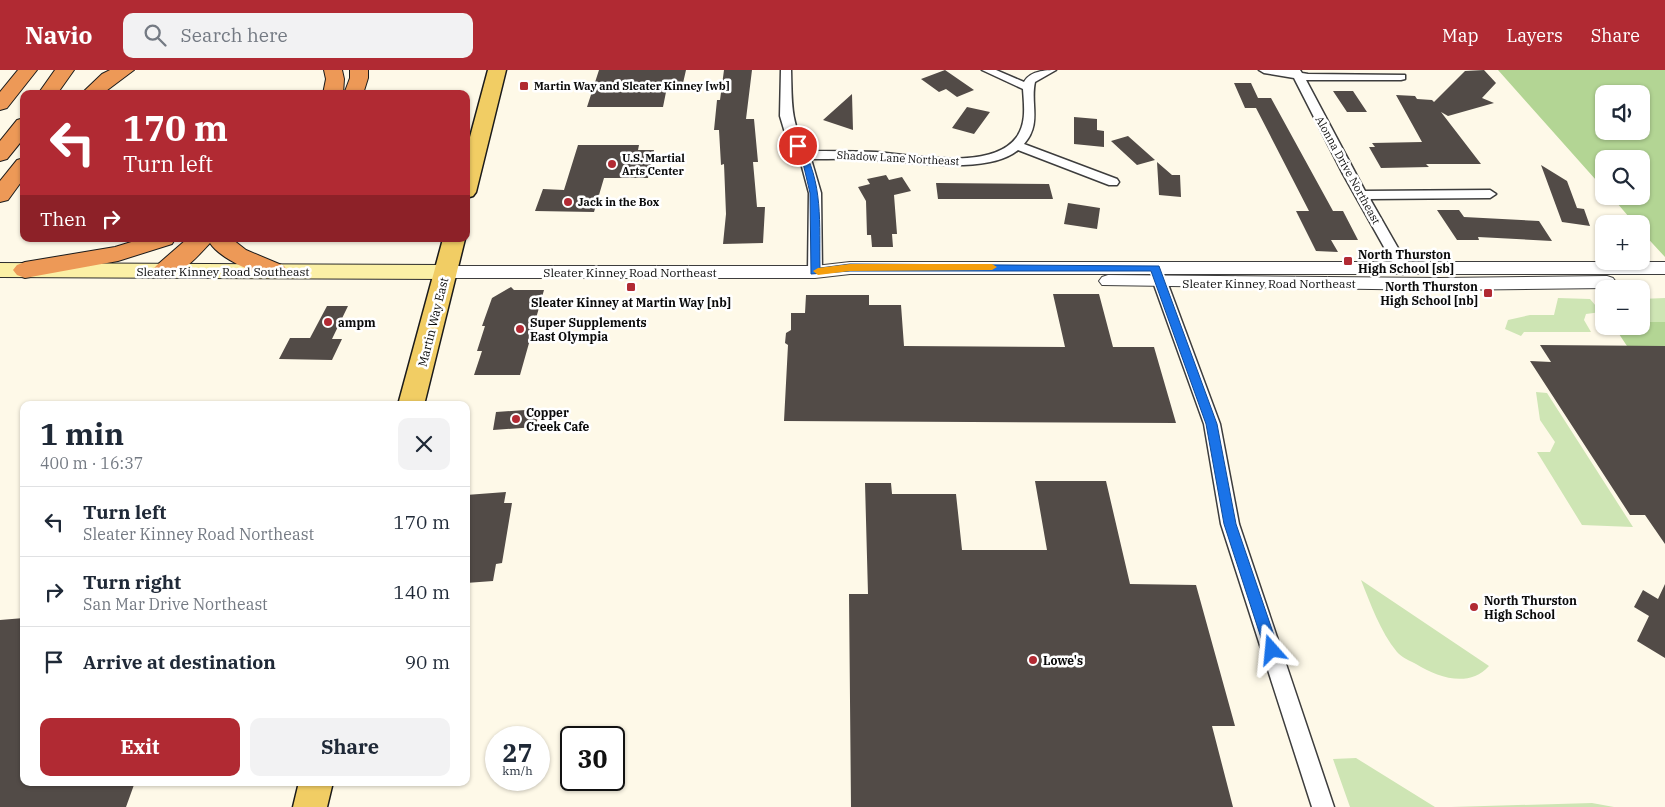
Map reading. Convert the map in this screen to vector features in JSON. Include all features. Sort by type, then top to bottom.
[{"type":"highway","points":[[0,104],[28,70]]},
{"type":"highway","points":[[50,90],[65,70]]},
{"type":"highway","points":[[95,90],[109,78],[126,70]]},
{"type":"highway","points":[[333,70],[335,79],[334,90]]},
{"type":"highway","points":[[354,90],[359,78],[359,70]]},
{"type":"highway","points":[[0,155],[20,129]]},
{"type":"highway","points":[[0,196],[20,169]]},
{"type":"highway","points":[[26,270],[118,254],[155,242]]},
{"type":"highway","points":[[164,271],[198,242]]},
{"type":"highway","points":[[221,242],[230,250],[276,271]]},
{"type":"main road","points":[[470,176],[497,70]]},
{"type":"main road","name":"Martin Way East","points":[[412,401],[453,242]]},
{"type":"main road","name":"Sleater Kinney Road Southeast","points":[[0,270],[446,272]]},
{"type":"main road","points":[[310,807],[315,786]]},
{"type":"street","points":[[786,70],[786,116],[792,136],[807,163],[815,193],[815,272]]},
{"type":"street","points":[[987,70],[1027,87]]},
{"type":"street","points":[[1051,70],[1030,80],[1027,87],[1030,107],[1023,138],[1017,146],[1113,182]]},
{"type":"street","points":[[1264,70],[1330,78],[1401,77]]},
{"type":"street","name":"Alonna Drive Northeast","points":[[1295,73],[1403,269]]},
{"type":"street","name":"Shadow Lane Northeast","points":[[803,155],[965,161],[1000,156],[1014,150],[1017,146]]},
{"type":"street","points":[[1361,195],[1490,194]]},
{"type":"street","name":"Sleater Kinney Road Northeast","points":[[1158,275],[1197,266],[1403,269],[1665,268]]},
{"type":"street","name":"Sleater Kinney Road Northeast","points":[[446,272],[815,272],[846,280],[1158,275],[1440,284],[1665,281]]},
{"type":"street","points":[[1158,275],[1212,424],[1230,524],[1323,807]]},
{"type":"green space","points":[[1498,70],[1665,70],[1665,257],[1650,241],[1650,215],[1627,215],[1619,205],[1650,205],[1650,150],[1595,150],[1595,179]]},
{"type":"green space","points":[[1558,298],[1590,299],[1595,305],[1595,313],[1586,314],[1584,320],[1591,332],[1524,332],[1521,336],[1505,329],[1508,320],[1530,315],[1554,315]]},
{"type":"green space","points":[[1665,298],[1665,322],[1650,322],[1650,299]]},
{"type":"green space","points":[[1650,322],[1665,322],[1665,346],[1627,346],[1620,335],[1650,335]]},
{"type":"green space","points":[[1536,392],[1547,393],[1633,527],[1582,525],[1537,452],[1550,452],[1555,442],[1540,420]]},
{"type":"green space","points":[[1361,580],[1489,666],[1481,673],[1463,679],[1444,677],[1403,657],[1391,644],[1381,627]]},
{"type":"green space","points":[[1356,758],[1435,807],[1350,807],[1333,759]]},
{"type":"green space","points":[[1592,803],[1614,807],[1451,807]]},
{"type":"building","points":[[599,70],[686,70],[681,92],[666,92],[663,107],[587,107]]},
{"type":"building","points":[[724,70],[752,70],[746,119],[754,119],[758,162],[753,162],[757,207],[765,207],[763,243],[723,244],[726,214],[724,164],[721,165],[719,130],[714,130],[717,100],[720,100]]},
{"type":"building","points":[[945,70],[974,90],[957,97],[946,89],[939,92],[921,79]]},
{"type":"building","points":[[1484,70],[1496,83],[1482,98],[1494,103],[1448,116],[1441,112],[1481,164],[1426,164],[1429,167],[1381,168],[1369,147],[1375,147],[1372,143],[1422,142],[1396,95],[1415,96],[1417,99],[1432,100],[1434,102],[1465,71]]},
{"type":"building","points":[[1234,83],[1251,83],[1258,98],[1271,98],[1333,211],[1343,211],[1358,240],[1331,240],[1338,252],[1316,251],[1296,211],[1309,211],[1256,108],[1245,108]]},
{"type":"building","points":[[1333,91],[1353,91],[1367,112],[1347,112]]},
{"type":"building","points":[[852,94],[853,130],[823,120]]},
{"type":"building","points":[[967,107],[990,112],[974,134],[952,128]]},
{"type":"building","points":[[1074,117],[1097,119],[1097,130],[1104,131],[1104,147],[1074,144]]},
{"type":"building","points":[[1128,136],[1155,160],[1137,165],[1111,141]]},
{"type":"building","points":[[578,145],[639,145],[638,150],[654,150],[648,178],[604,178],[594,212],[535,211],[543,189],[564,190]]},
{"type":"building","points":[[1157,162],[1172,175],[1180,175],[1181,197],[1159,195]]},
{"type":"building","points":[[1541,165],[1567,181],[1577,208],[1584,209],[1590,226],[1562,222]]},
{"type":"building","points":[[886,175],[889,180],[902,177],[911,191],[894,195],[897,234],[892,234],[893,247],[872,247],[871,235],[867,235],[866,201],[858,187],[870,184],[867,179]]},
{"type":"building","points":[[936,183],[1049,184],[1053,199],[938,199]]},
{"type":"building","points":[[1068,203],[1100,208],[1097,229],[1064,224]]},
{"type":"building","points":[[1437,210],[1459,210],[1464,217],[1539,221],[1552,241],[1478,237],[1479,240],[1457,240]]},
{"type":"building","points":[[511,287],[514,290],[544,290],[520,375],[474,375],[482,351],[477,351],[485,326],[482,326],[492,298]]},
{"type":"building","points":[[1053,294],[1099,294],[1113,347],[1154,347],[1176,423],[784,421],[788,345],[785,343],[786,333],[791,330],[791,313],[805,313],[806,295],[869,295],[869,305],[901,305],[904,346],[1065,347]]},
{"type":"building","points":[[327,306],[348,306],[332,339],[342,339],[332,360],[279,359],[290,338],[310,338]]},
{"type":"building","points":[[1540,345],[1665,346],[1665,544],[1645,515],[1630,515],[1530,361],[1551,362]]},
{"type":"building","name":"Copper Creek Cafe","points":[[539,409],[536,427],[493,430],[496,412]]},
{"type":"building","name":"Lowe's","points":[[1035,481],[1106,481],[1130,584],[1196,585],[1235,726],[1212,726],[1233,807],[851,807],[849,594],[868,594],[865,483],[891,483],[892,494],[956,494],[962,550],[1047,550]]},
{"type":"building","points":[[506,492],[504,503],[512,503],[502,563],[496,564],[493,581],[470,583],[470,495]]},
{"type":"building","points":[[1665,584],[1665,658],[1637,641],[1649,616],[1634,607],[1643,590],[1658,599]]},
{"type":"building","points":[[20,618],[20,786],[134,786],[126,807],[0,807],[0,620]]},
{"type":"slow traffic","points":[[818,271],[850,268],[992,267]]},
{"type":"place","name":"Martin Way and Sleater Kinney [wb]","points":[[524,86]]},
{"type":"place","name":"U.S. Martial Arts Center","points":[[612,164]]},
{"type":"place","name":"Jack in the Box","points":[[568,202]]},
{"type":"place","name":"North Thurston High School [sb]","points":[[1348,261]]},
{"type":"place","name":"Sleater Kinney at Martin Way [nb]","points":[[631,287]]},
{"type":"place","name":"North Thurston High School [nb]","points":[[1488,293]]},
{"type":"place","name":"ampm","points":[[328,322]]},
{"type":"place","name":"Super Supplements East Olympia","points":[[520,329]]},
{"type":"place","name":"Copper Creek Cafe","points":[[516,419]]},
{"type":"place","name":"North Thurston High School","points":[[1474,607]]},
{"type":"place","name":"Lowe's","points":[[1033,660]]},
{"type":"route","points":[[798,146],[807,163],[815,193],[815,272],[850,268],[1155,268],[1212,424],[1230,524],[1272,650]]}]
